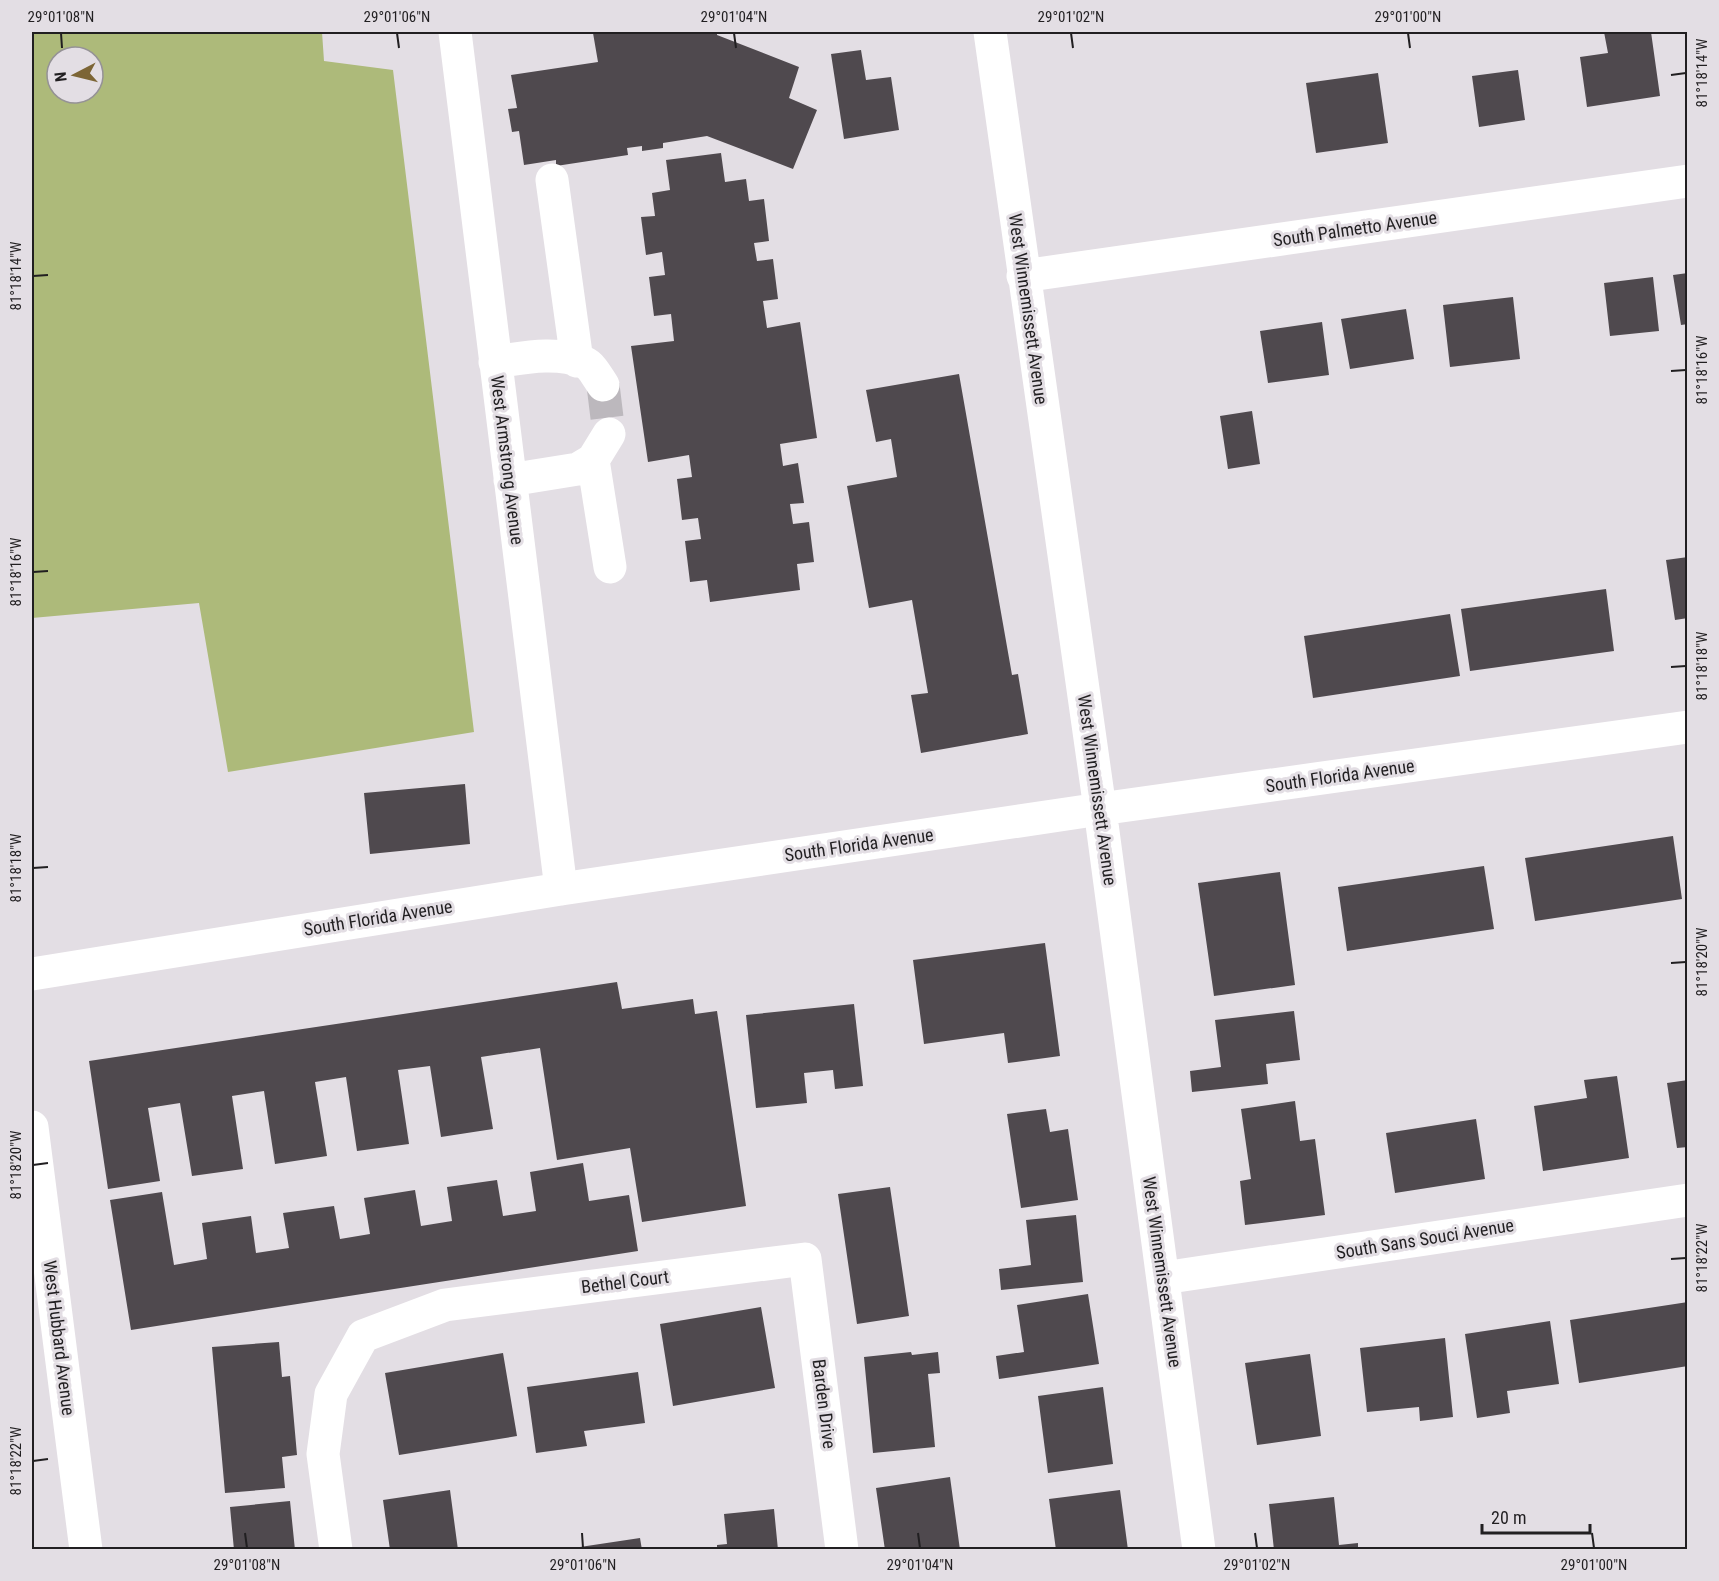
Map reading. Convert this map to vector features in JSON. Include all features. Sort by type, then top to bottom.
[{"type":"street","name":"West Armstrong Avenue","points":[[455,32],[561,889]]},
{"type":"street","name":"West Winnemissett Avenue","points":[[990,32],[1100,809],[1199,1550]]},
{"type":"street","points":[[552,180],[577,361]]},
{"type":"street","name":"South Palmetto Avenue","points":[[1023,276],[1688,181]]},
{"type":"street","points":[[495,362],[529,357],[562,357],[587,363],[603,385]]},
{"type":"street","points":[[510,480],[570,471],[601,447],[610,567]]},
{"type":"street","name":"South Florida Avenue","points":[[32,975],[561,889],[1100,809],[1688,727]]},
{"type":"street","name":"West Hubbard Avenue","points":[[32,1127],[86,1550]]},
{"type":"street","name":"South Sans Souci Avenue","points":[[1163,1278],[1688,1200]]},
{"type":"street","name":"Bethel Court","points":[[336,1550],[323,1454],[331,1394],[363,1336],[445,1305],[805,1258]]},
{"type":"street","name":"Barden Drive","points":[[805,1258],[842,1550]]},
{"type":"green space","points":[[32,32],[322,32],[324,61],[393,70],[474,732],[228,772],[199,603],[32,618]]},
{"type":"building","points":[[586,32],[717,32],[717,35],[799,67],[789,98],[817,110],[793,169],[707,136],[663,143],[663,148],[642,151],[642,146],[627,148],[628,155],[556,166],[556,160],[524,165],[519,131],[512,132],[508,109],[517,108],[511,75],[598,62],[593,33],[586,34]]},
{"type":"building","points":[[1604,32],[1651,32],[1660,96],[1587,107],[1580,57],[1608,53]]},
{"type":"building","points":[[861,50],[866,80],[891,77],[899,130],[844,139],[831,54]]},
{"type":"building","points":[[1518,70],[1525,120],[1479,127],[1472,76]]},
{"type":"building","points":[[1378,73],[1388,143],[1316,153],[1306,83]]},
{"type":"building","points":[[721,153],[725,182],[746,179],[749,201],[764,199],[769,241],[754,243],[757,261],[773,259],[778,299],[763,301],[767,328],[800,322],[817,438],[780,444],[783,466],[798,463],[804,503],[790,504],[793,524],[809,522],[814,562],[797,564],[800,590],[710,602],[707,580],[690,582],[685,541],[701,539],[698,518],[682,520],[677,479],[692,477],[689,455],[648,462],[631,346],[674,341],[671,314],[654,316],[649,277],[665,275],[662,252],[646,255],[641,217],[655,216],[652,193],[670,190],[666,160]]},
{"type":"building","points":[[1688,273],[1688,324],[1681,325],[1673,275]]},
{"type":"building","points":[[1653,277],[1659,331],[1610,336],[1604,283]]},
{"type":"building","points":[[1513,297],[1520,359],[1450,367],[1443,305]]},
{"type":"building","points":[[1406,309],[1414,359],[1350,369],[1341,319]]},
{"type":"building","points":[[1322,322],[1329,375],[1268,383],[1260,331]]},
{"type":"building","points":[[959,374],[1012,675],[1018,674],[1028,734],[921,753],[911,695],[928,693],[912,600],[869,608],[847,486],[897,477],[891,439],[876,442],[866,390]]},
{"type":"building","points":[[1252,411],[1260,464],[1228,469],[1220,416]]},
{"type":"building","points":[[1688,557],[1688,618],[1675,620],[1666,560]]},
{"type":"building","points":[[1606,589],[1614,651],[1470,671],[1461,609]]},
{"type":"building","points":[[1450,614],[1460,676],[1313,698],[1304,636]]},
{"type":"building","points":[[465,784],[470,844],[370,854],[364,793]]},
{"type":"building","points":[[1673,836],[1682,899],[1535,921],[1525,858]]},
{"type":"building","points":[[1484,866],[1494,929],[1347,951],[1338,887]]},
{"type":"building","points":[[1280,872],[1295,985],[1214,996],[1198,883]]},
{"type":"building","points":[[1045,943],[1060,1056],[1008,1063],[1004,1033],[924,1044],[913,960]]},
{"type":"building","points":[[617,982],[622,1009],[693,999],[695,1014],[717,1011],[746,1206],[642,1222],[630,1148],[557,1160],[540,1048],[481,1057],[493,1129],[441,1137],[430,1066],[398,1070],[409,1144],[357,1151],[346,1077],[315,1082],[327,1156],[275,1164],[264,1091],[232,1096],[243,1169],[192,1176],[180,1103],[148,1108],[160,1181],[108,1189],[89,1061]]},
{"type":"building","points":[[854,1004],[863,1086],[835,1089],[833,1070],[804,1073],[807,1103],[756,1108],[746,1015]]},
{"type":"building","points":[[1294,1011],[1300,1060],[1266,1064],[1268,1084],[1192,1092],[1190,1071],[1221,1067],[1215,1020]]},
{"type":"building","points":[[1617,1076],[1629,1158],[1543,1171],[1534,1106],[1587,1098],[1584,1080]]},
{"type":"building","points":[[1688,1080],[1688,1147],[1677,1148],[1667,1083]]},
{"type":"building","points":[[1295,1101],[1300,1141],[1315,1139],[1325,1215],[1245,1225],[1240,1181],[1251,1179],[1241,1109]]},
{"type":"building","points":[[1046,1109],[1050,1132],[1068,1129],[1078,1200],[1021,1208],[1007,1114]]},
{"type":"building","points":[[1476,1119],[1485,1179],[1395,1193],[1386,1133]]},
{"type":"building","points":[[583,1163],[589,1201],[629,1195],[638,1251],[131,1330],[110,1200],[162,1192],[174,1265],[207,1259],[202,1223],[251,1216],[256,1253],[289,1248],[283,1213],[334,1206],[340,1239],[370,1234],[364,1198],[415,1190],[421,1226],[452,1221],[447,1187],[497,1180],[503,1216],[536,1211],[530,1172]]},
{"type":"building","points":[[890,1187],[909,1316],[857,1324],[838,1194]]},
{"type":"building","points":[[1076,1215],[1083,1282],[1001,1290],[999,1269],[1031,1265],[1026,1220]]},
{"type":"building","points":[[1088,1294],[1099,1364],[999,1379],[996,1356],[1024,1352],[1017,1305]]},
{"type":"building","points":[[1688,1302],[1688,1366],[1579,1383],[1570,1320]]},
{"type":"building","points":[[761,1307],[775,1388],[673,1406],[660,1324]]},
{"type":"building","points":[[1550,1321],[1559,1384],[1507,1391],[1510,1413],[1477,1418],[1465,1334]]},
{"type":"building","points":[[1445,1338],[1453,1417],[1420,1421],[1419,1407],[1367,1412],[1360,1348]]},
{"type":"building","points":[[279,1342],[282,1377],[290,1376],[297,1455],[282,1457],[285,1488],[225,1493],[212,1347]]},
{"type":"building","points":[[911,1352],[912,1355],[938,1352],[940,1373],[928,1374],[935,1447],[873,1453],[864,1357]]},
{"type":"building","points":[[503,1353],[517,1436],[399,1455],[385,1373]]},
{"type":"building","points":[[1310,1354],[1321,1436],[1257,1445],[1245,1363]]},
{"type":"building","points":[[638,1372],[645,1423],[584,1431],[587,1446],[536,1453],[527,1387]]},
{"type":"building","points":[[1103,1387],[1113,1464],[1048,1473],[1038,1396]]},
{"type":"building","points":[[950,1477],[960,1550],[885,1550],[876,1488]]},
{"type":"building","points":[[450,1490],[458,1550],[390,1550],[383,1500]]},
{"type":"building","points":[[1120,1490],[1128,1550],[1056,1550],[1049,1499]]},
{"type":"building","points":[[1334,1497],[1339,1545],[1358,1543],[1358,1550],[1274,1550],[1269,1504]]},
{"type":"building","points":[[290,1501],[295,1550],[234,1550],[230,1507]]},
{"type":"building","points":[[774,1509],[778,1550],[717,1550],[717,1545],[727,1544],[724,1514]]},
{"type":"building","points":[[640,1538],[642,1550],[580,1550],[580,1547]]},
{"type":"tunnel","points":[[603,385],[609,434]]}]
